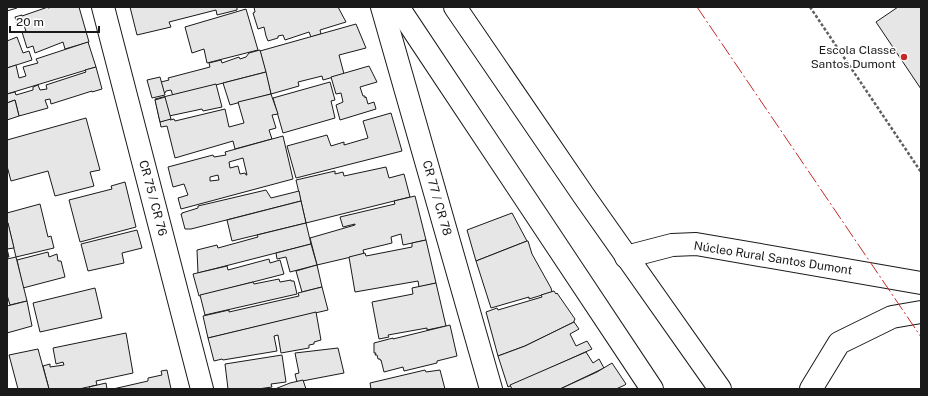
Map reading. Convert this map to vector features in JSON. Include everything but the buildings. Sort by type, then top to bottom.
[{"type":"street","name":"CR 75 / CR 76","points":[[103,7],[202,389]]},
{"type":"street","name":"CR 77 / CR 78","points":[[382,7],[491,389]]},
{"type":"street","points":[[398,7],[652,389]]},
{"type":"street","points":[[455,7],[626,257],[720,389]]},
{"type":"street","name":"Núcleo Rural Santos Dumont","points":[[626,257],[672,245],[696,244],[921,283]]},
{"type":"street","points":[[811,389],[839,343],[892,317],[921,312]]},
{"type":"path","points":[[810,7],[921,172]]},
{"type":"power","points":[[697,7],[921,337]]},
{"type":"place","name":"Escola Classe Santos Dumont","points":[[904,57]]}]
